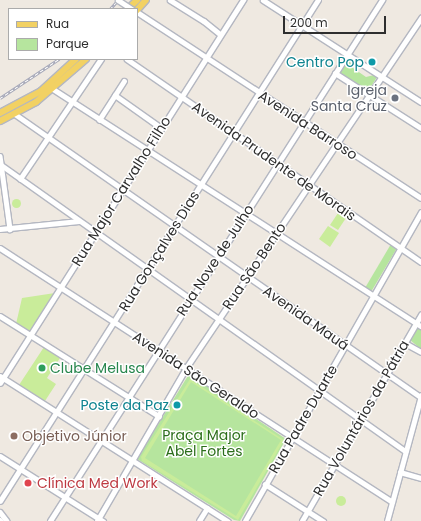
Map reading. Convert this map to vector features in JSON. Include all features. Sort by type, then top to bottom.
[{"type":"main road","points":[[129,8],[137,0]]},
{"type":"main road","points":[[138,10],[146,0]]},
{"type":"main road","points":[[0,113],[41,91],[75,60]]},
{"type":"main road","points":[[0,121],[15,114],[53,89],[85,60]]},
{"type":"street","points":[[118,0],[130,8]]},
{"type":"street","points":[[170,0],[204,20],[220,34]]},
{"type":"street","name":"Rua Major Carvalho Filho","points":[[0,383],[2,377],[30,336],[123,190],[160,127],[243,0]]},
{"type":"street","points":[[263,0],[421,102]]},
{"type":"street","name":"Rua Gonçalves Dias","points":[[0,501],[318,0]]},
{"type":"street","name":"Rua Nove de Julho","points":[[50,521],[128,396],[382,0]]},
{"type":"street","name":"Avenida Barroso","points":[[138,12],[258,93],[421,198]]},
{"type":"street","name":"Rua São Bento","points":[[100,520],[186,368],[277,234],[308,184],[421,18]]},
{"type":"street","name":"Avenida Barroso","points":[[196,51],[210,52]]},
{"type":"street","points":[[20,179],[49,139],[101,60]]},
{"type":"street","name":"Avenida Prudente de Morais","points":[[128,60],[400,249],[421,262]]},
{"type":"street","points":[[335,73],[421,128]]},
{"type":"street","points":[[99,120],[124,82]]},
{"type":"street","points":[[53,89],[418,325]]},
{"type":"street","points":[[115,95],[160,127]]},
{"type":"street","name":"Avenida Mauá","points":[[15,114],[387,375],[421,396]]},
{"type":"street","points":[[0,156],[10,229]]},
{"type":"street","points":[[1,165],[406,451]]},
{"type":"street","name":"Rua Padre Duarte","points":[[245,521],[421,213]]},
{"type":"street","points":[[0,229],[79,221]]},
{"type":"street","name":"Avenida São Geraldo","points":[[0,248],[334,466],[392,502]]},
{"type":"street","name":"Rua Voluntários da Pátria","points":[[302,521],[405,342],[418,325],[421,315]]},
{"type":"street","points":[[0,316],[159,416]]},
{"type":"street","points":[[405,342],[421,352]]},
{"type":"street","points":[[2,377],[228,521]]},
{"type":"street","points":[[388,521],[421,396]]},
{"type":"street","points":[[416,417],[421,419]]},
{"type":"street","points":[[0,456],[100,520]]},
{"type":"street","points":[[400,472],[421,478]]},
{"type":"street","points":[[265,484],[323,521]]},
{"type":"street","points":[[199,521],[207,508]]},
{"type":"street","points":[[0,512],[7,521]]},
{"type":"green space","points":[[348,58],[353,68],[366,77],[374,75],[377,77],[367,93],[338,74]]},
{"type":"green space","points":[[16,198],[21,203],[16,208],[11,203]]},
{"type":"green space","points":[[338,213],[346,218],[338,230],[330,225]]},
{"type":"green space","points":[[328,226],[339,233],[330,247],[319,239]]},
{"type":"green space","points":[[391,244],[397,248],[371,292],[365,288]]},
{"type":"green space","name":"Clube Melusa","points":[[55,293],[29,332],[16,324],[22,298]]},
{"type":"green space","points":[[418,327],[421,330],[421,349],[410,340]]},
{"type":"green space","name":"Clube Melusa","points":[[44,347],[60,358],[47,378],[56,384],[45,401],[19,385]]},
{"type":"green space","name":"Praça Major Abel Fortes","points":[[189,374],[286,439],[240,521],[234,520],[137,459]]},
{"type":"green space","points":[[190,379],[284,440],[238,520],[142,461],[141,457]],"holes":[[[191,382],[281,440],[236,516],[145,458]]]},
{"type":"green space","points":[[341,496],[346,501],[341,506],[336,501]]},
{"type":"railway","points":[[111,8],[118,0]]},
{"type":"railway","points":[[0,98],[57,60]]},
{"type":"place","name":"Centro Pop","points":[[372,62]]},
{"type":"place","name":"Igreja Santa Cruz","points":[[395,98]]},
{"type":"place","name":"Clube Melusa","points":[[42,368]]},
{"type":"place","name":"Poste da Paz","points":[[177,405]]},
{"type":"place","name":"Objetivo Júnior","points":[[14,436]]},
{"type":"place","name":"Clínica Med Work","points":[[28,483]]}]
